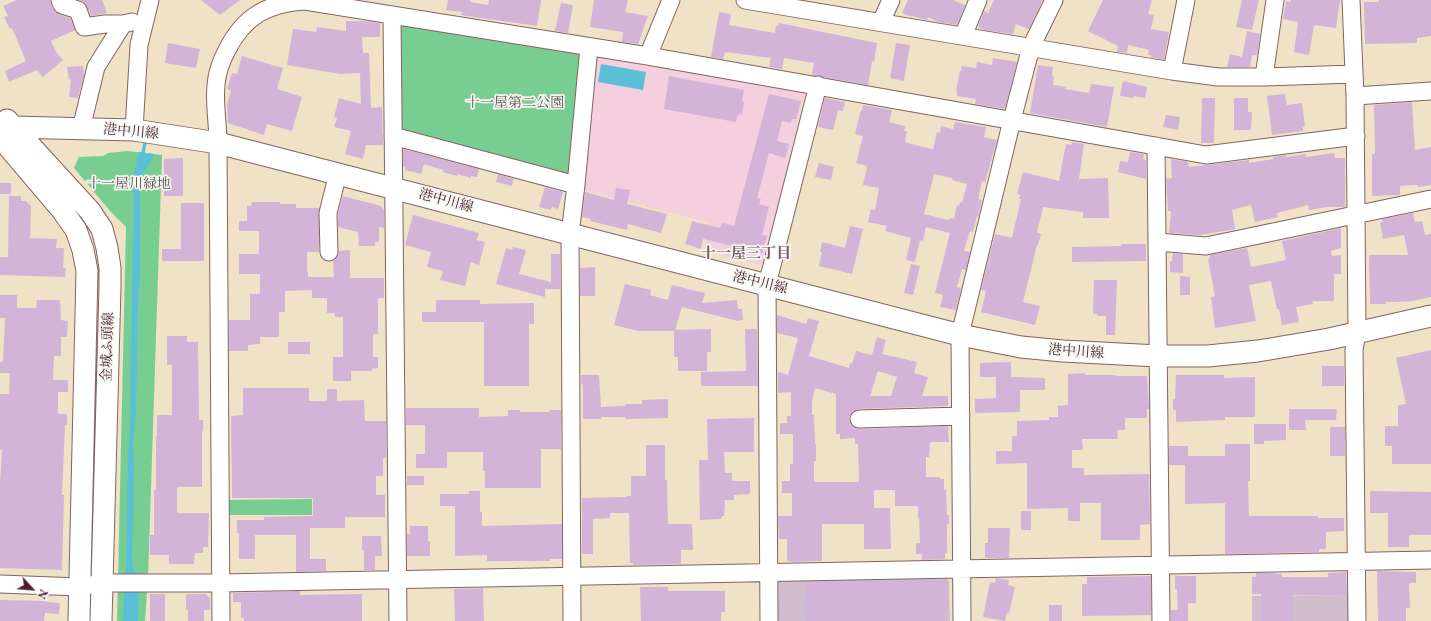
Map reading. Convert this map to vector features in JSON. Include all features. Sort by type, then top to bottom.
[{"type":"main road","name":"港中川線","points":[[3,125],[137,130],[218,143],[960,335],[1020,347],[1158,356],[1208,356],[1330,339],[1431,316]]},
{"type":"main road","name":"金城ふ頭線","points":[[3,125],[90,211],[102,229],[107,248],[110,268],[111,583],[101,621]]},
{"type":"main road","name":"金城ふ頭線","points":[[3,125],[76,230],[83,250],[87,271],[79,621]]},
{"type":"street","points":[[60,0],[62,5],[78,10],[84,27],[105,24],[123,24],[146,18]]},
{"type":"street","points":[[137,130],[139,45],[150,0]]},
{"type":"street","points":[[648,56],[671,0]]},
{"type":"street","points":[[745,0],[765,1],[963,36],[1172,71],[1218,77],[1354,74]]},
{"type":"street","points":[[881,22],[891,0]]},
{"type":"street","points":[[963,36],[978,0]]},
{"type":"street","points":[[962,621],[960,335],[1031,47],[1054,0]]},
{"type":"street","points":[[1172,71],[1186,0]]},
{"type":"street","points":[[1264,77],[1275,0]]},
{"type":"street","points":[[1351,0],[1356,136],[1357,332],[1354,350],[1357,621]]},
{"type":"street","points":[[221,621],[218,143],[216,85],[219,66],[231,42],[246,22],[259,13],[274,6],[288,2],[305,1],[818,85],[1206,155],[1356,136]]},
{"type":"street","points":[[392,15],[398,621]]},
{"type":"street","points":[[81,129],[96,67],[123,24]]},
{"type":"street","points":[[572,621],[570,234],[589,47]]},
{"type":"street","points":[[769,621],[767,285],[818,85]]},
{"type":"street","points":[[1355,96],[1431,91]]},
{"type":"street","points":[[394,136],[576,185]]},
{"type":"street","points":[[1156,146],[1161,621]]},
{"type":"street","points":[[329,252],[328,213],[338,173]]},
{"type":"street","points":[[1157,242],[1206,246],[1431,199]]},
{"type":"street","points":[[859,419],[961,416]]},
{"type":"street","points":[[0,584],[80,587],[111,583],[397,580],[1431,560]]},
{"type":"shaded area","points":[[599,56],[800,92],[804,96],[765,261],[761,265],[704,250],[710,223],[581,189],[594,61]]},
{"type":"shaded area","points":[[946,578],[949,581],[950,621],[776,621],[776,583],[779,581]]},
{"type":"shaded area","points":[[1349,595],[1349,621],[1252,621],[1252,596]]},
{"type":"green space","name":"十一屋第二公園","points":[[403,24],[579,53],[582,56],[571,176],[405,135],[400,127],[400,27]]},
{"type":"green space","name":"十一屋川緑地","points":[[128,151],[162,155],[148,578],[145,621],[117,621],[126,227],[111,212],[74,168],[79,157],[103,156],[108,153]]},
{"type":"green space","points":[[312,499],[312,515],[229,515],[229,500]]},
{"type":"water","points":[[601,64],[646,72],[643,90],[598,82]]},
{"type":"water","points":[[139,152],[154,154],[144,173],[140,186],[140,271],[136,409],[133,447],[132,565],[139,578],[138,621],[123,621],[124,594],[122,578],[126,570],[128,455],[130,428],[134,175]]},
{"type":"building","points":[[17,0],[50,0],[55,13],[70,18],[75,30],[51,41],[56,52],[63,60],[43,77],[37,70],[9,82],[5,71],[26,61],[12,28],[10,29],[4,17],[8,16],[3,6]]},
{"type":"building","points":[[80,0],[102,0],[107,13],[91,16],[85,3]]},
{"type":"building","points":[[201,0],[240,0],[220,15]]},
{"type":"building","points":[[448,0],[470,0],[470,2],[488,5],[489,0],[541,0],[537,26],[461,15],[462,12],[446,10]]},
{"type":"building","points":[[594,0],[628,0],[625,12],[648,16],[638,44],[622,42],[623,32],[590,27]]},
{"type":"building","points":[[908,0],[953,0],[965,5],[957,25],[938,22],[928,17],[927,20],[912,17],[902,13]]},
{"type":"building","points":[[994,0],[1043,0],[1029,29],[1016,24],[1013,34],[984,30],[978,27],[984,11],[988,13]]},
{"type":"building","points":[[1103,0],[1152,0],[1148,14],[1154,15],[1151,29],[1169,32],[1164,60],[1148,55],[1149,50],[1128,45],[1127,53],[1117,52],[1118,46],[1088,31]]},
{"type":"building","points":[[1242,0],[1259,0],[1252,30],[1236,27]]},
{"type":"building","points":[[1291,0],[1340,0],[1336,28],[1314,25],[1309,55],[1294,52],[1298,22],[1283,19],[1286,1],[1291,2]]},
{"type":"building","points":[[1379,0],[1431,0],[1431,36],[1417,38],[1417,43],[1365,44],[1364,2],[1379,2]]},
{"type":"building","points":[[561,3],[573,5],[568,33],[555,31]]},
{"type":"building","points":[[719,12],[731,14],[729,25],[775,33],[776,26],[778,26],[779,23],[877,43],[868,85],[812,75],[814,63],[784,58],[782,69],[769,67],[771,58],[725,52],[723,59],[711,57]]},
{"type":"building","points":[[346,21],[380,23],[380,37],[362,37],[363,53],[369,53],[371,108],[382,107],[383,145],[366,145],[363,159],[345,154],[351,131],[334,127],[337,118],[334,117],[339,98],[361,104],[360,73],[340,74],[287,65],[293,29],[316,32],[317,27],[346,31]]},
{"type":"building","points":[[1247,31],[1260,34],[1257,55],[1252,55],[1250,67],[1227,67],[1230,54],[1242,57]]},
{"type":"building","points":[[168,43],[200,49],[196,68],[165,63]]},
{"type":"building","points":[[896,43],[910,45],[904,81],[890,78]]},
{"type":"building","points":[[242,56],[283,68],[277,89],[302,97],[292,131],[267,124],[264,135],[228,123],[227,104],[231,91],[227,89],[232,73],[237,74]]},
{"type":"building","points":[[993,58],[1017,62],[1005,109],[975,104],[976,99],[957,96],[956,91],[962,66],[976,68],[977,62],[992,65]]},
{"type":"building","points":[[1038,65],[1053,67],[1053,85],[1066,87],[1065,89],[1089,93],[1091,84],[1114,87],[1107,127],[1030,113]]},
{"type":"building","points":[[83,66],[84,75],[78,98],[69,97],[71,79],[69,80],[67,67]]},
{"type":"building","points":[[669,76],[744,90],[742,115],[738,114],[736,122],[664,109]]},
{"type":"building","points":[[1123,81],[1147,87],[1145,98],[1120,96]]},
{"type":"building","points":[[769,94],[801,101],[796,119],[792,119],[791,123],[782,121],[777,141],[789,144],[785,158],[769,153],[757,198],[761,199],[759,204],[769,207],[762,235],[767,236],[762,253],[703,239],[701,249],[685,244],[692,221],[720,228],[722,223],[734,226]]},
{"type":"building","points":[[1285,94],[1287,105],[1302,103],[1305,127],[1303,127],[1303,131],[1272,135],[1267,96]]},
{"type":"building","points":[[825,98],[845,102],[843,111],[838,110],[833,130],[818,127]]},
{"type":"building","points":[[1202,98],[1215,98],[1214,143],[1201,143]]},
{"type":"building","points":[[1234,98],[1248,98],[1248,112],[1252,112],[1251,130],[1234,130]]},
{"type":"building","points":[[1412,102],[1415,150],[1431,147],[1431,185],[1418,187],[1417,185],[1400,186],[1400,195],[1372,196],[1372,154],[1375,154],[1374,105]]},
{"type":"building","points":[[863,105],[892,110],[889,122],[905,126],[904,131],[907,131],[905,142],[923,147],[933,149],[937,132],[940,133],[941,126],[953,129],[955,122],[986,127],[984,137],[997,140],[985,182],[982,181],[978,199],[982,200],[978,217],[977,216],[973,232],[970,231],[964,251],[970,252],[966,270],[962,269],[957,287],[961,288],[956,310],[940,307],[943,295],[935,293],[950,233],[926,227],[923,241],[920,240],[915,262],[906,260],[911,238],[885,231],[887,226],[868,222],[871,209],[875,210],[879,188],[863,185],[867,166],[856,163],[863,136],[855,134],[861,110],[862,111]],"holes":[[[934,174],[952,178],[955,181],[967,184],[962,203],[960,202],[959,206],[957,205],[954,219],[949,218],[949,220],[924,214]]]},
{"type":"building","points":[[1166,115],[1180,117],[1178,130],[1163,127]]},
{"type":"building","points":[[1072,142],[1084,144],[1079,179],[1108,178],[1109,218],[1083,218],[1083,212],[1043,207],[1037,233],[1041,234],[1023,302],[1040,306],[1035,325],[981,312],[986,291],[981,290],[995,234],[1012,238],[1021,199],[1019,199],[1020,195],[1017,194],[1023,172],[1059,181],[1066,144],[1071,145]]},
{"type":"building","points":[[403,149],[479,169],[477,177],[471,176],[471,178],[458,174],[457,176],[424,164],[421,174],[405,170],[406,167],[403,166]]},
{"type":"building","points":[[1130,152],[1144,154],[1143,159],[1146,160],[1146,179],[1118,172],[1120,161],[1128,162]]},
{"type":"building","points":[[1334,153],[1335,158],[1345,158],[1345,207],[1326,207],[1309,210],[1308,205],[1277,213],[1278,217],[1255,222],[1251,205],[1232,210],[1235,229],[1200,235],[1169,233],[1171,211],[1168,211],[1166,179],[1172,178],[1171,159],[1188,162],[1189,167],[1249,160],[1249,163],[1286,155],[1286,157],[1306,154],[1306,157]]},
{"type":"building","points":[[183,158],[183,196],[164,196],[164,159]]},
{"type":"building","points":[[819,163],[834,167],[831,180],[815,177]]},
{"type":"building","points":[[498,174],[514,179],[512,186],[496,182]]},
{"type":"building","points":[[0,183],[11,183],[11,194],[0,194]]},
{"type":"building","points":[[545,187],[563,192],[558,209],[552,207],[551,210],[539,207]]},
{"type":"building","points":[[616,188],[630,190],[627,204],[667,214],[661,233],[628,224],[627,230],[590,221],[591,219],[582,217],[585,192],[614,200]]},
{"type":"building","points":[[9,196],[21,196],[21,201],[26,201],[31,206],[30,238],[57,239],[56,248],[64,248],[63,268],[66,268],[65,277],[0,275],[0,257],[8,257]]},
{"type":"building","points":[[343,196],[381,206],[384,210],[384,228],[379,227],[379,242],[375,242],[375,246],[359,246],[358,232],[338,227],[338,214]]},
{"type":"building","points":[[252,202],[280,202],[280,204],[296,204],[296,208],[319,208],[319,252],[307,252],[308,277],[334,277],[333,261],[338,256],[339,251],[350,250],[350,278],[384,278],[384,298],[378,298],[378,334],[373,334],[373,357],[378,357],[378,368],[372,369],[372,371],[351,371],[351,381],[333,381],[333,357],[343,357],[343,317],[335,317],[335,313],[327,313],[327,298],[312,298],[312,290],[285,291],[285,312],[279,312],[279,337],[260,337],[260,344],[248,345],[248,351],[229,351],[229,320],[250,320],[250,294],[260,293],[260,274],[239,274],[239,254],[259,254],[259,231],[239,231],[239,221],[247,221],[247,206],[251,206]]},
{"type":"building","points":[[181,203],[204,203],[204,261],[162,261],[162,249],[181,249]]},
{"type":"building","points":[[1413,213],[1415,222],[1422,221],[1425,235],[1431,234],[1431,297],[1413,301],[1370,304],[1369,255],[1408,255],[1404,235],[1383,239],[1380,222],[1383,222],[1382,219]]},
{"type":"building","points":[[413,215],[479,233],[477,240],[485,242],[479,265],[471,262],[465,286],[440,280],[443,271],[427,267],[431,252],[405,245]]},
{"type":"building","points":[[850,226],[863,229],[852,274],[819,266],[822,252],[820,252],[822,242],[845,248]]},
{"type":"building","points":[[1341,228],[1341,248],[1331,251],[1332,256],[1341,255],[1341,274],[1334,274],[1334,301],[1312,301],[1313,304],[1296,307],[1299,322],[1282,325],[1271,281],[1249,285],[1256,321],[1215,328],[1211,297],[1215,296],[1208,259],[1210,258],[1210,255],[1247,248],[1251,267],[1286,260],[1282,241]]},
{"type":"building","points":[[1121,244],[1146,244],[1146,261],[1072,262],[1072,247],[1121,246]]},
{"type":"building","points":[[513,247],[526,250],[519,274],[551,282],[551,254],[560,254],[560,289],[545,289],[545,297],[496,284],[506,248],[512,250]]},
{"type":"building","points":[[1173,253],[1183,254],[1183,273],[1170,272],[1170,261],[1172,261]]},
{"type":"building","points":[[911,264],[920,266],[913,295],[904,293]]},
{"type":"building","points":[[595,267],[595,296],[580,296],[580,268]]},
{"type":"building","points":[[1180,276],[1190,277],[1190,295],[1180,295]]},
{"type":"building","points":[[1094,280],[1117,280],[1115,335],[1106,335],[1106,316],[1097,316],[1097,314],[1093,314]]},
{"type":"building","points":[[625,284],[651,290],[650,295],[668,300],[672,285],[705,293],[702,303],[737,300],[738,309],[742,309],[743,320],[738,321],[682,307],[675,330],[711,329],[711,352],[707,352],[707,371],[678,371],[678,357],[674,357],[674,331],[638,331],[614,325]]},
{"type":"building","points":[[0,295],[17,295],[17,308],[36,308],[37,300],[60,300],[61,320],[68,321],[67,337],[61,337],[61,356],[54,356],[53,380],[68,380],[68,392],[58,392],[58,414],[67,414],[67,425],[65,425],[62,495],[64,495],[62,570],[0,568],[0,484],[2,450],[0,450],[0,394],[9,394],[10,373],[0,373],[0,362],[3,362],[5,318],[0,318]]},
{"type":"building","points":[[436,300],[480,300],[480,304],[534,303],[534,324],[529,324],[529,386],[484,386],[484,322],[422,322],[422,312],[436,312]]},
{"type":"building","points":[[777,315],[806,324],[808,318],[819,321],[809,356],[849,368],[850,363],[852,364],[856,351],[872,355],[877,337],[886,340],[882,354],[917,362],[914,373],[928,377],[922,396],[948,396],[948,406],[859,409],[853,411],[849,419],[851,425],[859,429],[948,426],[949,442],[930,442],[929,457],[926,457],[926,477],[940,477],[940,479],[944,479],[947,515],[949,515],[949,524],[947,524],[947,553],[945,553],[945,559],[922,560],[922,554],[916,554],[916,543],[920,543],[918,506],[895,506],[895,490],[874,490],[874,508],[890,508],[891,549],[864,549],[864,524],[822,524],[822,561],[787,561],[787,539],[779,539],[778,516],[792,516],[792,493],[782,493],[782,481],[790,481],[790,464],[793,464],[793,434],[780,434],[780,423],[787,423],[787,416],[791,416],[791,392],[778,393],[778,372],[788,375],[798,338],[777,333]],"holes":[[[878,371],[897,377],[891,396],[870,396]],[[815,388],[836,394],[836,434],[840,434],[840,439],[855,438],[855,444],[858,444],[859,482],[814,482],[816,444],[814,415],[812,415],[812,401]]]},
{"type":"building","points":[[745,329],[757,329],[758,386],[701,386],[701,372],[746,371]]},
{"type":"building","points":[[167,336],[187,336],[187,342],[198,342],[199,420],[203,420],[202,487],[177,487],[177,513],[209,513],[208,547],[203,547],[203,553],[195,553],[194,564],[169,564],[169,555],[150,555],[150,535],[154,535],[157,415],[172,415],[172,365],[167,365]]},
{"type":"building","points":[[288,342],[310,342],[310,354],[288,354]]},
{"type":"building","points":[[1431,350],[1431,464],[1392,464],[1392,446],[1385,446],[1385,426],[1398,426],[1398,405],[1406,404],[1396,358]]},
{"type":"building","points":[[1011,362],[1011,377],[1045,378],[1045,390],[1020,390],[1020,412],[975,413],[975,399],[996,398],[996,377],[980,377],[980,363]]},
{"type":"building","points":[[1322,366],[1344,366],[1344,386],[1322,386]]},
{"type":"building","points":[[1085,373],[1085,375],[1147,376],[1149,409],[1147,409],[1147,418],[1125,418],[1125,430],[1117,430],[1118,439],[1082,439],[1083,450],[1072,450],[1072,468],[1084,468],[1084,475],[1149,474],[1150,524],[1140,525],[1140,540],[1101,540],[1101,503],[1080,503],[1080,521],[1068,521],[1068,508],[1027,509],[1027,463],[996,464],[996,451],[1012,451],[1012,436],[1017,436],[1017,421],[1049,420],[1049,417],[1058,417],[1058,406],[1068,405],[1068,374]]},
{"type":"building","points":[[581,375],[599,375],[601,407],[625,406],[625,404],[642,404],[642,400],[668,399],[668,418],[625,419],[625,417],[601,417],[601,419],[583,419],[583,384],[581,385]]},
{"type":"building","points":[[1176,375],[1224,375],[1224,378],[1255,377],[1255,417],[1225,417],[1225,420],[1176,422],[1176,410],[1173,410],[1173,399],[1175,399]]},
{"type":"building","points":[[243,388],[309,388],[309,401],[327,401],[327,389],[337,389],[337,401],[364,400],[365,421],[386,421],[386,458],[383,458],[383,476],[376,476],[376,495],[385,495],[385,517],[345,517],[345,528],[310,528],[310,559],[326,559],[326,571],[296,572],[296,535],[255,535],[255,559],[239,559],[239,533],[237,533],[237,520],[264,520],[264,517],[313,516],[313,498],[232,498],[231,416],[243,415]]},
{"type":"building","points":[[406,408],[479,408],[479,417],[508,416],[508,410],[520,410],[520,412],[549,412],[549,410],[561,410],[561,449],[541,449],[541,488],[485,488],[483,452],[447,452],[447,468],[416,468],[416,454],[425,454],[425,425],[406,425]]},
{"type":"building","points":[[1289,409],[1337,409],[1336,420],[1305,420],[1306,430],[1289,430]]},
{"type":"building","points":[[754,418],[754,452],[724,452],[725,473],[732,473],[732,481],[750,481],[750,494],[734,495],[734,500],[725,500],[724,516],[722,516],[721,519],[700,520],[699,460],[708,460],[707,419]]},
{"type":"building","points":[[1254,424],[1286,424],[1286,440],[1264,441],[1264,444],[1254,444]]},
{"type":"building","points":[[1330,427],[1345,427],[1345,456],[1330,456]]},
{"type":"building","points":[[1225,444],[1250,444],[1250,481],[1248,481],[1249,516],[1318,516],[1318,518],[1344,518],[1344,531],[1326,532],[1326,549],[1319,549],[1319,552],[1225,554],[1225,503],[1185,504],[1185,465],[1169,465],[1169,446],[1188,446],[1188,456],[1225,456]]},
{"type":"building","points":[[646,445],[665,445],[665,480],[667,480],[668,524],[692,524],[693,550],[681,550],[681,564],[633,565],[633,563],[630,563],[629,513],[610,513],[610,518],[593,519],[593,554],[582,554],[582,498],[631,496],[631,476],[646,476]]},
{"type":"building","points":[[407,476],[424,476],[424,485],[407,485]]},
{"type":"building","points":[[469,491],[480,491],[482,526],[562,524],[562,559],[550,559],[550,561],[487,561],[487,555],[455,556],[455,506],[440,506],[440,494],[469,494]]},
{"type":"building","points":[[1370,491],[1431,492],[1431,535],[1409,535],[1409,547],[1388,547],[1388,513],[1370,513]]},
{"type":"building","points":[[1021,511],[1031,511],[1031,530],[1021,530]]},
{"type":"building","points":[[410,526],[428,526],[430,556],[407,556],[407,534],[410,534]]},
{"type":"building","points":[[988,528],[1010,528],[1009,558],[985,558],[985,543],[988,543]]},
{"type":"building","points":[[362,536],[381,536],[382,556],[375,556],[375,570],[364,570]]},
{"type":"building","points":[[1377,571],[1416,572],[1416,583],[1409,583],[1410,608],[1406,608],[1406,621],[1378,621]]},
{"type":"building","points":[[1346,572],[1347,595],[1293,595],[1293,621],[1261,621],[1261,594],[1252,594],[1252,577],[1256,577],[1256,573],[1276,573],[1282,574],[1282,577],[1328,577],[1328,573]]},
{"type":"building","points":[[1151,576],[1151,615],[1082,616],[1082,584],[1087,584],[1087,577]]},
{"type":"building","points":[[1175,576],[1196,576],[1196,603],[1188,603],[1188,621],[1171,621],[1171,610],[1178,610]]},
{"type":"building","points":[[996,578],[1009,580],[1008,585],[1015,587],[1009,613],[1007,612],[1005,621],[983,617],[990,582],[995,583]]},
{"type":"building","points":[[946,580],[948,613],[945,613],[945,621],[807,621],[807,615],[804,615],[804,601],[807,601],[806,582]]},
{"type":"building","points":[[640,587],[668,587],[668,591],[725,591],[725,612],[721,612],[721,621],[641,621]]},
{"type":"building","points":[[483,588],[484,621],[455,621],[454,589]]},
{"type":"building","points":[[300,591],[300,595],[362,594],[362,621],[244,621],[244,618],[241,618],[241,602],[233,602],[233,593]]},
{"type":"building","points":[[150,594],[165,594],[165,621],[150,621]]},
{"type":"building","points":[[186,594],[206,594],[210,598],[210,610],[204,610],[204,621],[188,621]]},
{"type":"building","points":[[0,600],[46,601],[60,603],[59,614],[45,613],[44,621],[0,621]]},
{"type":"building","points":[[1049,605],[1062,605],[1062,621],[1049,621]]},
{"type":"waterway","points":[[142,157],[146,139]]},
{"type":"district","name":"十一屋三丁目","points":[[746,254]]}]
